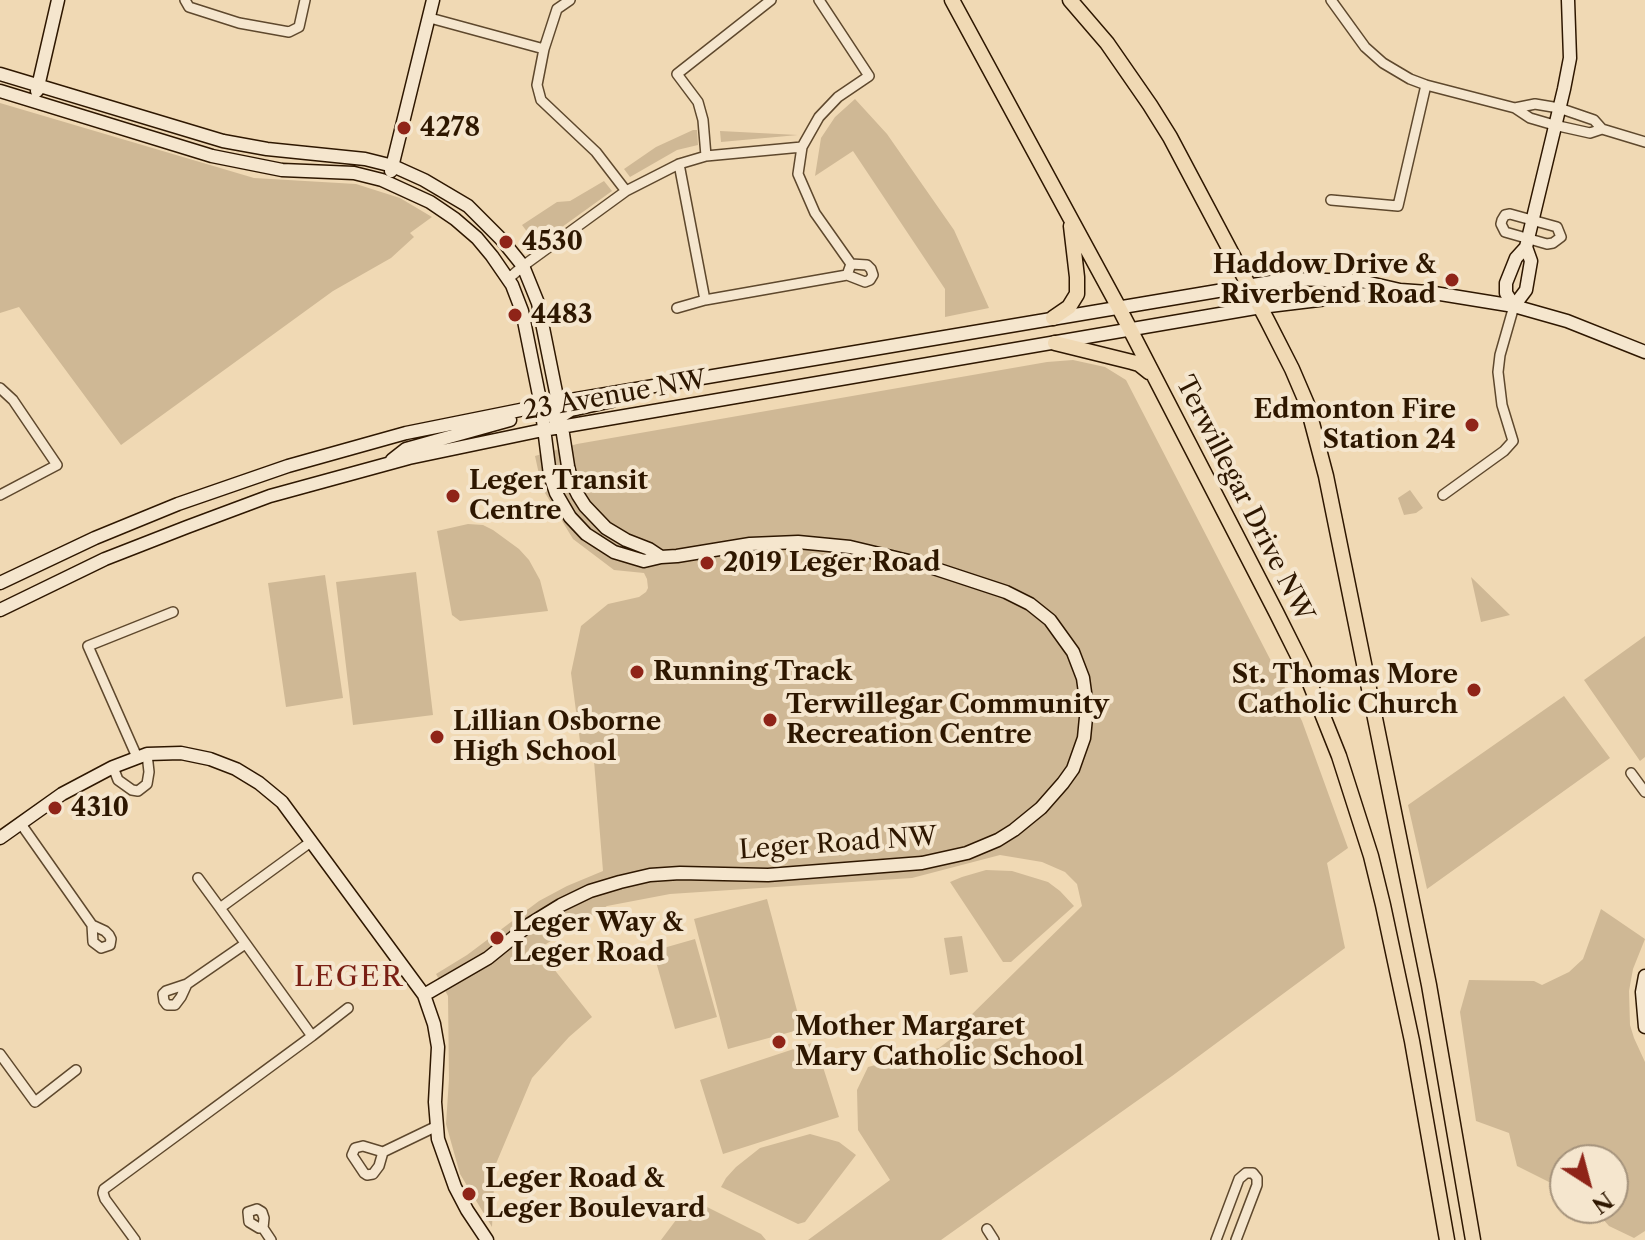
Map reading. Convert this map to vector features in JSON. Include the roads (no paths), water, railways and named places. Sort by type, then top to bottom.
[{"type":"main road","name":"Terwillegar Drive NW","points":[[952,0],[1118,306],[1303,666],[1339,756],[1371,856],[1386,920],[1412,1041],[1447,1240]]},
{"type":"main road","name":"Terwillegar Drive NW","points":[[1070,0],[1107,43],[1170,137],[1261,307],[1307,404],[1323,463],[1429,985],[1473,1240]]},
{"type":"main road","points":[[1053,318],[1069,307],[1077,294],[1070,218]]},
{"type":"main road","points":[[1055,343],[1132,362],[1144,367],[1156,379]]},
{"type":"street","points":[[34,102],[58,0]]},
{"type":"street","points":[[185,0],[189,7],[239,23],[289,32],[299,27],[305,0]]},
{"type":"street","points":[[386,182],[393,166],[433,0]]},
{"type":"street","points":[[570,0],[557,9],[544,49],[537,85],[541,100],[596,152],[626,191]]},
{"type":"street","points":[[706,156],[698,102],[677,74],[771,0]]},
{"type":"street","points":[[819,0],[869,76],[838,97],[819,117],[802,147],[798,174],[815,213],[851,264]]},
{"type":"street","points":[[1331,0],[1365,47],[1396,71],[1426,85],[1515,108],[1530,118],[1554,125],[1590,133],[1602,129]]},
{"type":"street","points":[[1514,306],[1506,293],[1506,283],[1516,258],[1527,243],[1570,58],[1568,0]]},
{"type":"street","points":[[430,18],[544,49]]},
{"type":"street","points":[[0,74],[223,141],[267,149],[365,159],[393,166],[468,206],[523,266],[538,303],[572,483],[585,506],[606,528],[661,557]]},
{"type":"street","points":[[1331,200],[1398,206],[1426,85]]},
{"type":"street","name":"Leger Road NW","points":[[0,91],[212,156],[282,170],[354,173],[386,182],[430,202],[455,219],[485,247],[512,285],[522,311],[541,408],[550,475],[556,493],[570,517],[586,534],[614,552],[644,561],[731,547],[798,542],[850,547],[921,564],[1006,592],[1030,604],[1050,620],[1079,664],[1087,723],[1073,769],[1053,797],[998,840],[967,853],[903,865],[768,875],[680,873],[650,875],[620,882],[590,891],[561,905],[530,924],[488,958],[424,995]]},
{"type":"street","points":[[1515,108],[1535,104],[1559,108],[1594,120],[1602,129],[1645,142]]},
{"type":"street","points":[[508,279],[626,191],[679,164],[706,156],[802,147]]},
{"type":"street","points":[[679,164],[705,300]]},
{"type":"street","points":[[1505,215],[1557,227],[1561,237],[1553,243],[1527,243],[1505,232],[1501,224],[1505,215]]},
{"type":"street","points":[[1443,495],[1504,451],[1513,441],[1502,405],[1498,372],[1514,306],[1526,290],[1531,261],[1527,243]]},
{"type":"street","points":[[847,275],[851,264]]},
{"type":"street","points":[[677,308],[705,300],[847,275],[865,282],[870,280],[873,275],[867,265],[851,264]]},
{"type":"street","name":"23 Avenue NW","points":[[0,583],[136,520],[263,474],[406,433],[541,408],[558,402],[1249,285],[1317,279],[1361,281],[1400,290]]},
{"type":"street","points":[[1400,290],[1514,306],[1567,321],[1645,352]]},
{"type":"street","name":"23 Avenue NW","points":[[0,610],[105,559],[270,496],[388,463],[543,430],[560,422],[1261,307],[1400,290]]},
{"type":"street","points":[[560,422],[571,410],[724,374]]},
{"type":"street","points":[[0,388],[13,400],[57,465],[0,495]]},
{"type":"street","points":[[388,463],[406,449],[541,408]]},
{"type":"street","points":[[113,767],[118,780],[132,790],[138,791],[147,784],[149,772],[142,755],[88,646],[173,612]]},
{"type":"street","points":[[0,838],[62,794],[142,755],[181,753],[210,759],[236,769],[259,783],[282,802],[424,995],[438,1047],[435,1102],[443,1157],[467,1210],[487,1240]]},
{"type":"street","points":[[1631,773],[1645,792]]},
{"type":"street","points":[[21,824],[92,925]]},
{"type":"street","points":[[220,908],[312,841]]},
{"type":"street","points":[[198,878],[312,1036]]},
{"type":"street","points":[[187,984],[245,944]]},
{"type":"street","points":[[1645,976],[1642,992],[1645,1025]]},
{"type":"street","points":[[135,1240],[105,1199],[104,1189],[348,1008]]},
{"type":"street","points":[[0,1054],[35,1102],[76,1070]]},
{"type":"street","points":[[383,1152],[437,1126]]},
{"type":"street","points":[[1216,1240],[1239,1179],[1246,1173],[1253,1173],[1257,1185],[1236,1240]]},
{"type":"street","points":[[263,1228],[271,1240]]},
{"type":"street","points":[[987,1229],[994,1240]]},
{"type":"place","name":"4278","points":[[404,128]]},
{"type":"place","name":"4530","points":[[506,242]]},
{"type":"place","name":"Haddow Drive & Riverbend Road","points":[[1452,280]]},
{"type":"place","name":"4483","points":[[515,315]]},
{"type":"place","name":"Edmonton Fire Station 24","points":[[1472,425]]},
{"type":"place","name":"Leger Transit Centre","points":[[453,496]]},
{"type":"place","name":"2019 Leger Road","points":[[707,563]]},
{"type":"place","name":"Running Track","points":[[637,672]]},
{"type":"place","name":"St. Thomas More Catholic Church","points":[[1474,690]]},
{"type":"place","name":"Terwillegar Community Recreation Centre","points":[[770,720]]},
{"type":"place","name":"Lillian Osborne High School","points":[[437,737]]},
{"type":"place","name":"4310","points":[[55,808]]},
{"type":"place","name":"Leger Way & Leger Road","points":[[497,938]]},
{"type":"place","name":"Mother Margaret Mary Catholic School","points":[[779,1042]]},
{"type":"place","name":"Leger Road & Leger Boulevard","points":[[469,1194]]},
{"type":"district","name":"LEGER","points":[[349,978]]}]
